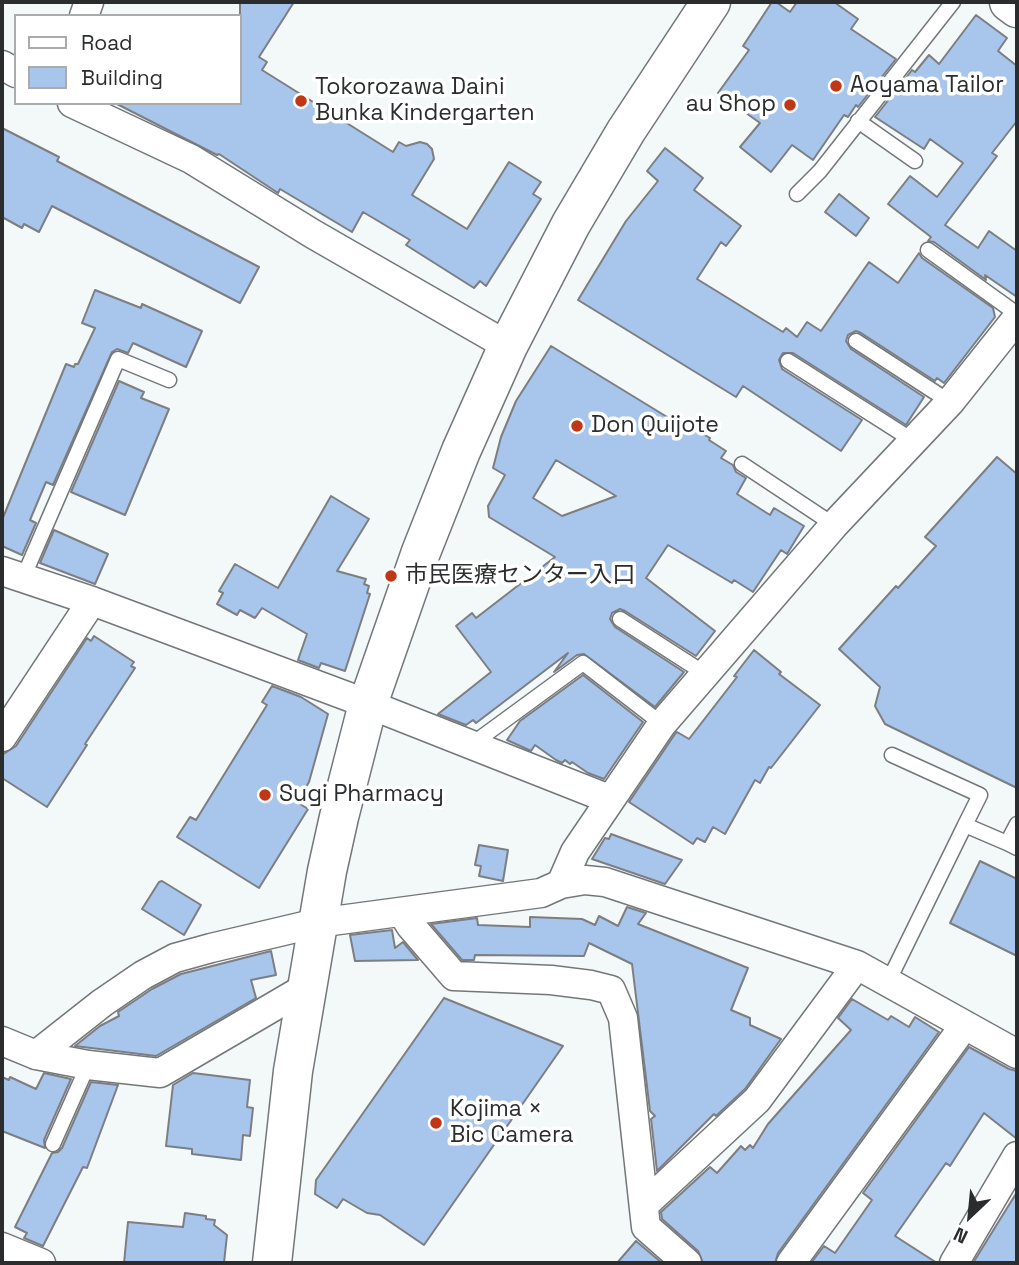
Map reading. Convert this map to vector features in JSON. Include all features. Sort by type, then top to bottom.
[{"type":"street","points":[[272,1263],[293,1071],[317,923],[339,817],[368,704],[421,552],[461,451],[508,346],[571,224],[626,131],[711,2]]},
{"type":"street","points":[[1009,2],[1017,8]]},
{"type":"street","points":[[76,105],[191,159],[313,234],[508,346]]},
{"type":"street","points":[[561,884],[575,852],[662,724],[834,525],[950,402],[1017,316]]},
{"type":"street","points":[[13,574],[368,704],[609,799]]},
{"type":"street","points":[[5,726],[92,601]]},
{"type":"street","points":[[36,1055],[102,1003],[143,975],[175,958],[317,923],[541,893],[561,884],[585,880],[605,882],[856,965],[1017,1054]]},
{"type":"street","points":[[402,912],[410,925],[454,975],[551,980],[611,990],[624,1018],[646,1227],[687,1263]]},
{"type":"street","points":[[644,1205],[757,1100],[856,965]]},
{"type":"street","points":[[2,1041],[36,1055],[88,1065],[160,1073],[307,986]]},
{"type":"street","points":[[791,1263],[964,1026]]},
{"type":"street","points":[[954,1263],[1017,1156]]},
{"type":"street","points":[[2,1247],[40,1263]]},
{"type":"lane","points":[[797,194],[820,172],[953,2]]},
{"type":"lane","points":[[858,121],[915,161]]},
{"type":"lane","points":[[928,250],[1017,316]]},
{"type":"lane","points":[[856,341],[950,402]]},
{"type":"lane","points":[[13,574],[118,359],[169,380]]},
{"type":"lane","points":[[788,361],[912,440]]},
{"type":"lane","points":[[742,464],[834,525]]},
{"type":"lane","points":[[620,618],[704,673]]},
{"type":"lane","points":[[471,745],[583,663],[662,724]]},
{"type":"lane","points":[[888,982],[980,795],[892,755]]},
{"type":"lane","points":[[965,825],[1012,845],[1017,824]]},
{"type":"lane","points":[[53,1144],[88,1065]]},
{"type":"building","points":[[240,2],[294,2],[259,57],[267,62],[262,70],[393,152],[399,142],[406,146],[420,142],[427,144],[432,149],[434,159],[412,195],[467,229],[509,162],[541,182],[533,194],[541,199],[486,286],[480,281],[474,288],[406,245],[410,240],[363,212],[352,232],[280,189],[278,193],[219,154],[119,105],[242,105]]},
{"type":"building","points":[[772,2],[790,12],[797,2],[834,2],[858,19],[851,29],[896,59],[858,107],[856,105],[848,117],[844,115],[813,160],[792,145],[771,172],[740,147],[760,123],[718,93],[749,50],[743,46]]},
{"type":"building","points":[[976,15],[1007,38],[998,51],[1017,66],[1017,121],[992,153],[997,156],[945,225],[978,248],[989,231],[1017,251],[1017,297],[985,275],[986,280],[934,242],[928,241],[931,237],[888,204],[910,176],[937,197],[963,163],[930,139],[924,149],[875,117],[912,70],[915,72],[929,55],[939,64]]},
{"type":"building","points":[[2,128],[59,157],[57,161],[259,267],[240,303],[52,206],[39,232],[24,224],[22,228],[2,217]]},
{"type":"building","points":[[665,148],[703,178],[694,190],[741,226],[726,246],[721,242],[697,279],[783,332],[786,328],[797,337],[807,322],[821,331],[869,262],[898,283],[919,253],[922,258],[993,308],[995,317],[944,383],[937,378],[935,381],[861,333],[856,331],[848,335],[846,341],[851,349],[924,397],[906,425],[793,353],[783,353],[779,360],[782,369],[862,420],[841,451],[743,386],[736,397],[578,300],[626,221],[658,181],[647,171]]},
{"type":"building","points":[[839,194],[869,218],[856,236],[825,212]]},
{"type":"building","points":[[95,290],[141,308],[142,304],[202,331],[186,367],[133,343],[128,353],[117,349],[112,352],[53,485],[46,482],[30,520],[36,523],[22,555],[2,546],[2,520],[66,364],[74,367],[78,364],[95,328],[82,323]]},
{"type":"building","points":[[551,346],[690,431],[692,428],[710,438],[709,440],[726,451],[721,458],[746,478],[737,494],[770,515],[774,508],[804,526],[787,554],[781,550],[753,592],[734,580],[732,583],[668,545],[646,578],[715,631],[696,656],[625,611],[620,609],[612,613],[610,619],[615,627],[684,672],[655,707],[584,654],[577,655],[554,672],[568,653],[476,723],[473,720],[466,725],[438,714],[491,672],[456,626],[472,613],[476,618],[555,557],[489,517],[488,506],[505,475],[493,468],[501,437],[516,401]],"holes":[[[556,460],[616,496],[562,516],[533,498]]]},
{"type":"building","points":[[119,381],[144,392],[141,398],[169,409],[125,515],[71,492]]},
{"type":"building","points":[[997,457],[1017,474],[1017,788],[885,724],[875,706],[880,687],[839,649],[936,546],[925,537]]},
{"type":"building","points":[[331,496],[369,519],[337,571],[366,579],[364,584],[369,586],[367,593],[370,594],[345,671],[321,663],[319,668],[298,660],[307,634],[262,608],[255,618],[240,610],[237,615],[217,604],[223,593],[219,591],[235,564],[278,588]]},
{"type":"building","points":[[54,530],[108,554],[95,584],[40,563]]},
{"type":"building","points":[[94,636],[134,662],[131,666],[135,668],[47,807],[2,778],[2,755],[16,746],[87,638],[91,641]]},
{"type":"building","points":[[754,650],[781,672],[779,674],[820,705],[771,768],[769,767],[760,783],[755,780],[725,834],[713,827],[705,842],[697,838],[693,844],[629,802],[675,734],[677,732],[689,739],[737,677],[734,676]]},
{"type":"building","points":[[583,675],[643,722],[604,779],[588,773],[572,762],[570,764],[565,760],[562,763],[535,745],[531,751],[507,740],[520,721]]},
{"type":"building","points":[[272,686],[301,697],[328,714],[309,782],[297,802],[308,809],[259,888],[177,837],[190,817],[196,820],[267,705],[262,702]]},
{"type":"building","points":[[611,834],[682,860],[665,884],[592,859],[605,838],[609,839]]},
{"type":"building","points":[[479,845],[508,850],[503,881],[479,876],[481,866],[475,865]]},
{"type":"building","points":[[980,861],[1017,879],[1017,956],[950,923]]},
{"type":"building","points":[[162,881],[201,905],[184,935],[142,909]]},
{"type":"building","points":[[627,907],[646,913],[638,924],[748,968],[731,1010],[750,1018],[750,1025],[781,1039],[745,1089],[716,1116],[714,1114],[657,1171],[651,1119],[655,1116],[650,1111],[632,964],[589,943],[584,956],[475,955],[474,960],[462,960],[431,924],[477,918],[478,925],[530,927],[530,917],[582,919],[595,925],[599,916],[618,926]]},
{"type":"building","points":[[392,930],[395,948],[403,942],[418,960],[355,961],[350,935]]},
{"type":"building","points":[[271,951],[276,975],[251,980],[256,998],[156,1056],[75,1046],[100,1026],[119,1016],[118,1012],[152,989],[181,974]]},
{"type":"building","points":[[444,998],[563,1046],[424,1245],[380,1215],[367,1213],[343,1199],[337,1208],[315,1194],[316,1180]]},
{"type":"building","points":[[852,999],[888,1020],[891,1016],[909,1027],[915,1017],[939,1032],[778,1253],[775,1263],[703,1263],[698,1251],[662,1219],[661,1212],[710,1167],[717,1173],[741,1146],[745,1150],[750,1145],[753,1148],[768,1124],[851,1030],[838,1018]]},
{"type":"building","points":[[969,1047],[1017,1071],[1017,1139],[984,1113],[950,1166],[946,1163],[895,1236],[937,1263],[811,1263],[824,1246],[835,1253],[872,1200],[863,1193]]},
{"type":"building","points":[[44,1073],[71,1079],[44,1140],[45,1148],[2,1131],[2,1077],[9,1080],[10,1077],[36,1089]]},
{"type":"building","points":[[193,1073],[250,1080],[247,1107],[253,1108],[250,1136],[243,1135],[241,1160],[192,1154],[192,1149],[166,1146],[173,1085]]},
{"type":"building","points":[[91,1082],[118,1085],[87,1168],[83,1167],[43,1246],[24,1238],[27,1233],[15,1227],[52,1153],[62,1148]]},
{"type":"building","points":[[1017,1192],[1017,1263],[973,1263]]},
{"type":"building","points":[[185,1213],[215,1220],[214,1225],[227,1235],[224,1263],[124,1263],[128,1222],[183,1227]]},
{"type":"building","points":[[636,1241],[662,1263],[617,1263]]},
{"type":"place","name":"Aoyama Tailor","points":[[836,86]]},
{"type":"place","name":"Tokorozawa Daini Bunka Kindergarten","points":[[301,101]]},
{"type":"place","name":"au Shop","points":[[790,105]]},
{"type":"place","name":"Don Quijote","points":[[577,426]]},
{"type":"place","name":"市民医療センター入口","points":[[391,576]]},
{"type":"place","name":"Sugi Pharmacy","points":[[265,795]]},
{"type":"place","name":"Kojima × Bic Camera","points":[[436,1123]]}]
